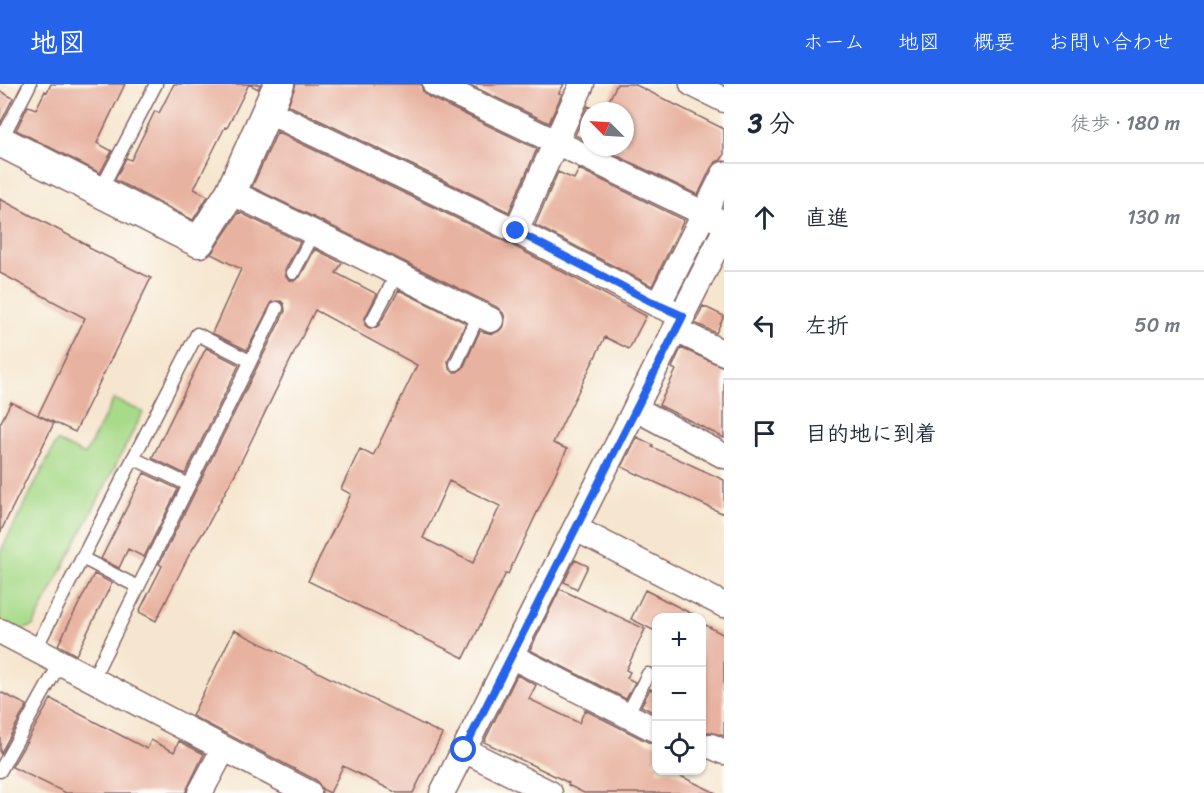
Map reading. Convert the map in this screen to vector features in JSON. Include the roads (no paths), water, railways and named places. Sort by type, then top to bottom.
[{"type":"street","points":[[0,141],[199,242],[231,192],[279,84]]},
{"type":"street","points":[[435,84],[714,218]]},
{"type":"street","points":[[516,231],[582,84]]},
{"type":"street","points":[[692,84],[724,100]]},
{"type":"street","points":[[267,111],[516,231],[658,305],[679,323],[724,352]]},
{"type":"street","points":[[658,305],[714,218],[724,174]]},
{"type":"street","points":[[231,192],[485,317]]},
{"type":"street","points":[[442,793],[724,232]]},
{"type":"street","points":[[636,409],[724,456]]},
{"type":"street","points":[[576,529],[724,605]]},
{"type":"street","points":[[0,631],[223,750],[309,793]]},
{"type":"street","points":[[511,656],[652,728]]},
{"type":"street","points":[[706,747],[711,746],[724,752]]},
{"type":"street","points":[[201,793],[223,750]]},
{"type":"street","points":[[464,750],[550,793]]},
{"type":"lane","points":[[0,141],[30,84]]},
{"type":"lane","points":[[100,191],[156,84]]},
{"type":"lane","points":[[293,273],[314,233]]},
{"type":"lane","points":[[372,321],[397,274]]},
{"type":"lane","points":[[92,680],[277,308]]},
{"type":"lane","points":[[456,364],[485,317]]},
{"type":"lane","points":[[35,650],[197,334],[250,361]]},
{"type":"lane","points":[[133,458],[189,485]]},
{"type":"lane","points":[[82,558],[138,586]]},
{"type":"lane","points":[[0,771],[60,663]]},
{"type":"lane","points":[[627,715],[648,674]]}]
